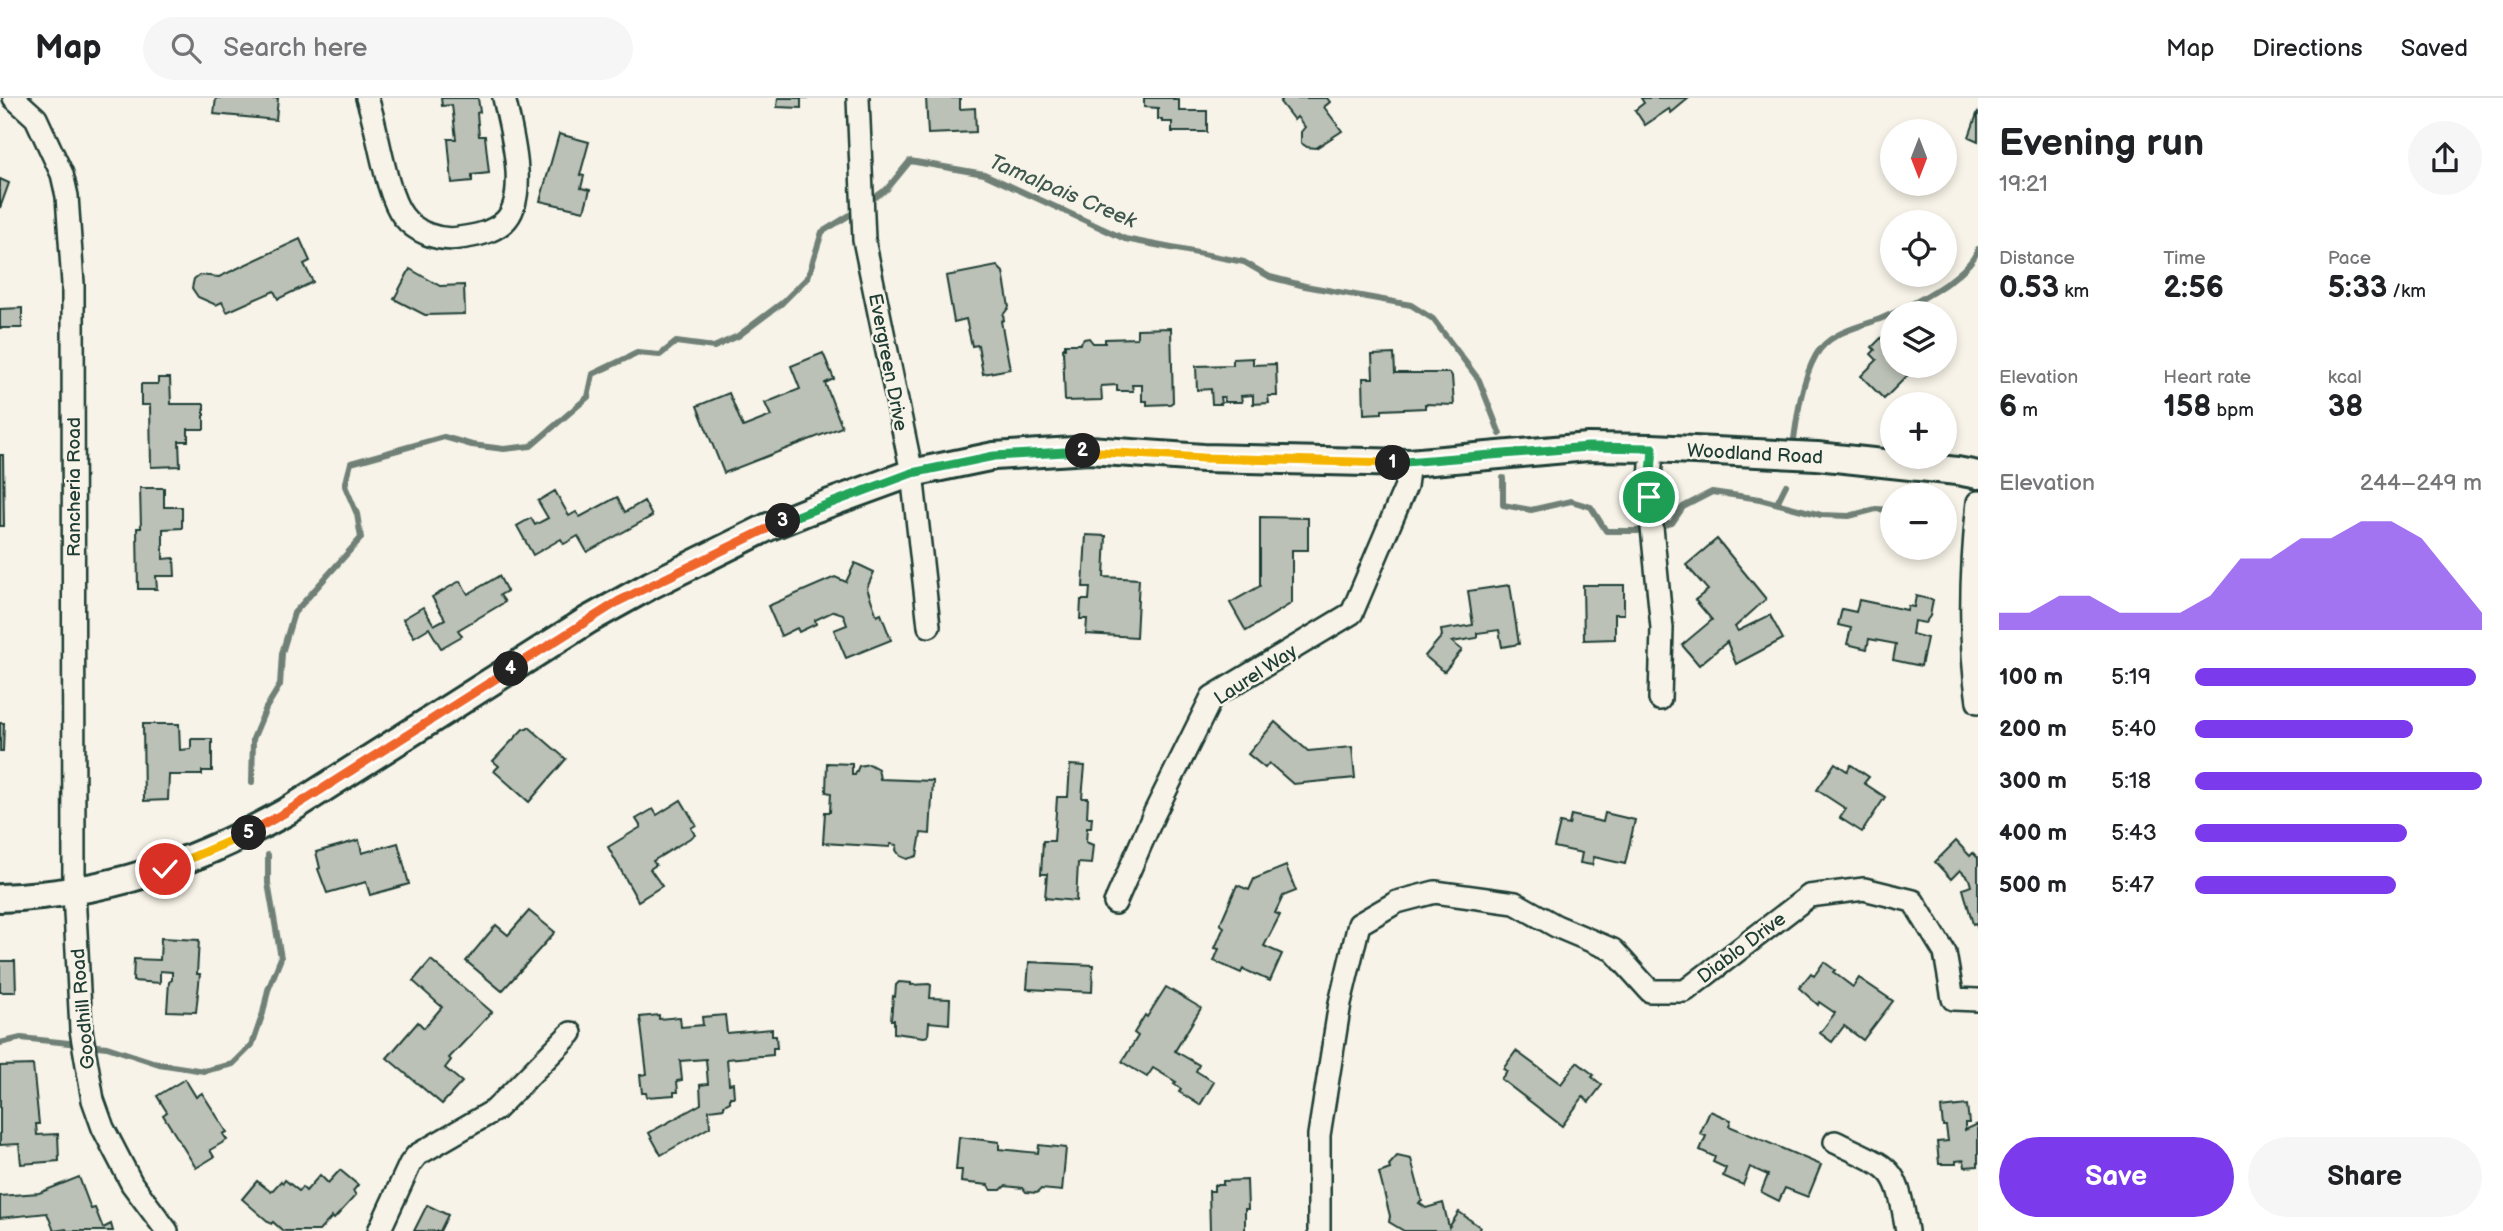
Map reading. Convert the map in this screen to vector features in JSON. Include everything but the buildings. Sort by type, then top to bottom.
[{"type":"street","name":"Rancheria Road","points":[[14,98],[36,118],[62,174],[67,196],[73,284],[74,892]]},
{"type":"street","points":[[367,98],[394,200],[403,216],[431,237],[448,240],[477,236],[494,229],[506,221],[513,208],[517,189],[517,167],[504,98]]},
{"type":"street","name":"Evergreen Drive","points":[[858,98],[864,240],[912,473],[929,626]]},
{"type":"street","name":"Woodland Road","points":[[0,898],[74,892],[128,880],[165,869],[248,833],[286,812],[619,601],[768,527],[912,473],[994,456],[1089,450],[1203,458],[1409,463],[1588,447],[1817,456],[1978,475]]},
{"type":"street","points":[[1653,448],[1649,497],[1662,628],[1660,699]]},
{"type":"street","name":"Laurel Way","points":[[1115,903],[1154,814],[1212,698],[1352,614],[1406,486],[1409,463]]},
{"type":"street","points":[[1978,502],[1973,544],[1972,620],[1978,702]]},
{"type":"street","name":"Diablo Drive","points":[[1319,1231],[1319,1135],[1340,1003],[1359,924],[1397,902],[1436,892],[1514,903],[1556,926],[1613,950],[1650,991],[1685,991],[1809,896],[1864,889],[1913,901],[1945,953],[1953,999],[1978,1000]]},
{"type":"street","name":"Goodhill Road","points":[[74,892],[80,1030],[93,1100],[107,1138],[132,1184],[167,1231]]},
{"type":"street","points":[[379,1231],[410,1164],[417,1155],[495,1110],[571,1033]]},
{"type":"street","points":[[1835,1142],[1881,1163],[1890,1170],[1900,1191],[1907,1231]]},
{"type":"waterway","name":"Tamalpais Creek","points":[[867,203],[887,189],[910,161],[984,174],[1125,239],[1244,262],[1270,277],[1305,286],[1411,305],[1433,319],[1479,380],[1500,434]]},
{"type":"waterway","name":"Tamalpais Creek","points":[[252,782],[253,739],[266,708],[280,685],[282,653],[294,613],[361,538],[357,514],[345,486],[351,463],[444,437],[472,445],[504,449],[531,446],[588,397],[593,374],[637,353],[660,355],[676,342],[714,347],[738,336],[782,303],[808,277],[822,232],[858,210]]},
{"type":"waterway","points":[[1794,439],[1804,385],[1811,365],[1822,347],[1836,336],[1892,314],[1936,290],[1963,270],[1978,249]]},
{"type":"waterway","name":"Tamalpais Creek","points":[[1503,478],[1503,505],[1531,510],[1571,501],[1591,507],[1606,531],[1637,531],[1672,523],[1683,507],[1712,492],[1760,499],[1821,515],[1849,516],[1880,509]]},
{"type":"waterway","points":[[1777,503],[1786,485]]},
{"type":"waterway","name":"Tamalpais Creek","points":[[0,1043],[21,1038],[107,1047],[159,1064],[204,1071],[233,1064],[252,1045],[268,990],[281,958],[268,883],[268,855]]},
{"type":"route","points":[[165,869],[248,833],[286,812],[619,601],[768,527],[912,473],[994,456],[1089,450],[1203,458],[1409,463],[1588,447],[1653,448],[1649,497]]}]
